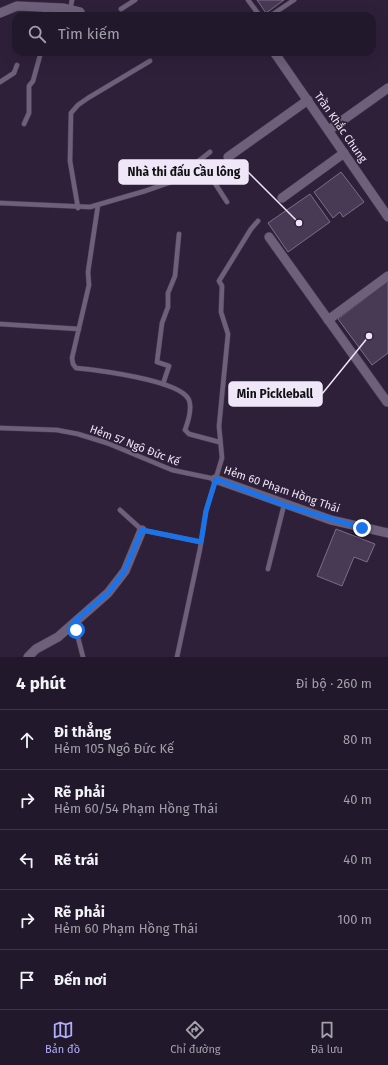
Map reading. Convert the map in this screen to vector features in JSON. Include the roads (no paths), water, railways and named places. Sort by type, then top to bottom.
[{"type":"street","points":[[0,13],[16,6],[45,12],[64,8],[80,12]]},
{"type":"street","name":"Trần Khắc Chung","points":[[277,56],[388,217]]},
{"type":"street","points":[[329,130],[388,88]]},
{"type":"street","points":[[228,157],[308,100]]},
{"type":"street","points":[[282,198],[344,153]]},
{"type":"street","points":[[269,237],[387,402]]},
{"type":"street","points":[[328,320],[388,276]]},
{"type":"street","name":"Hẻm 60 Phạm Hồng Thái","points":[[215,479],[284,505],[331,520],[388,533]]},
{"type":"street","points":[[28,657],[36,649],[58,637],[115,584],[125,570],[142,530]]},
{"type":"lane","points":[[70,10],[72,0]]},
{"type":"lane","points":[[121,10],[135,0]]},
{"type":"lane","points":[[248,0],[257,12]]},
{"type":"lane","points":[[276,12],[294,0]]},
{"type":"lane","points":[[24,124],[29,113],[29,86],[33,81],[40,56]]},
{"type":"lane","points":[[78,208],[70,161],[71,113],[78,105],[88,98],[150,61]]},
{"type":"lane","points":[[0,82],[14,73],[17,65]]},
{"type":"lane","points":[[0,203],[78,208],[98,205],[170,182],[210,152]]},
{"type":"lane","points":[[200,160],[227,202]]},
{"type":"lane","points":[[98,205],[88,272],[89,285],[72,358],[73,364],[76,368],[154,380],[184,393],[189,399],[190,408],[185,430],[188,434],[219,442]]},
{"type":"lane","points":[[177,657],[206,511],[222,458],[219,442],[219,426],[228,334],[221,312],[222,286],[219,281],[250,229],[258,221]]},
{"type":"lane","points":[[163,384],[169,366],[157,362],[162,323],[168,307],[168,293],[175,276],[179,234]]},
{"type":"lane","points":[[0,324],[79,329]]},
{"type":"lane","name":"Hẻm 57 Ngô Đức Kế","points":[[0,428],[57,430],[78,434],[107,443],[172,470],[215,479]]},
{"type":"lane","points":[[268,569],[284,505]]},
{"type":"lane","points":[[120,510],[142,530],[201,542]]},
{"type":"lane","points":[[74,622],[83,657]]},
{"type":"place","name":"Nhà thi đấu Cầu lông","points":[[299,223]]},
{"type":"place","name":"Min Pickleball","points":[[369,336]]}]
